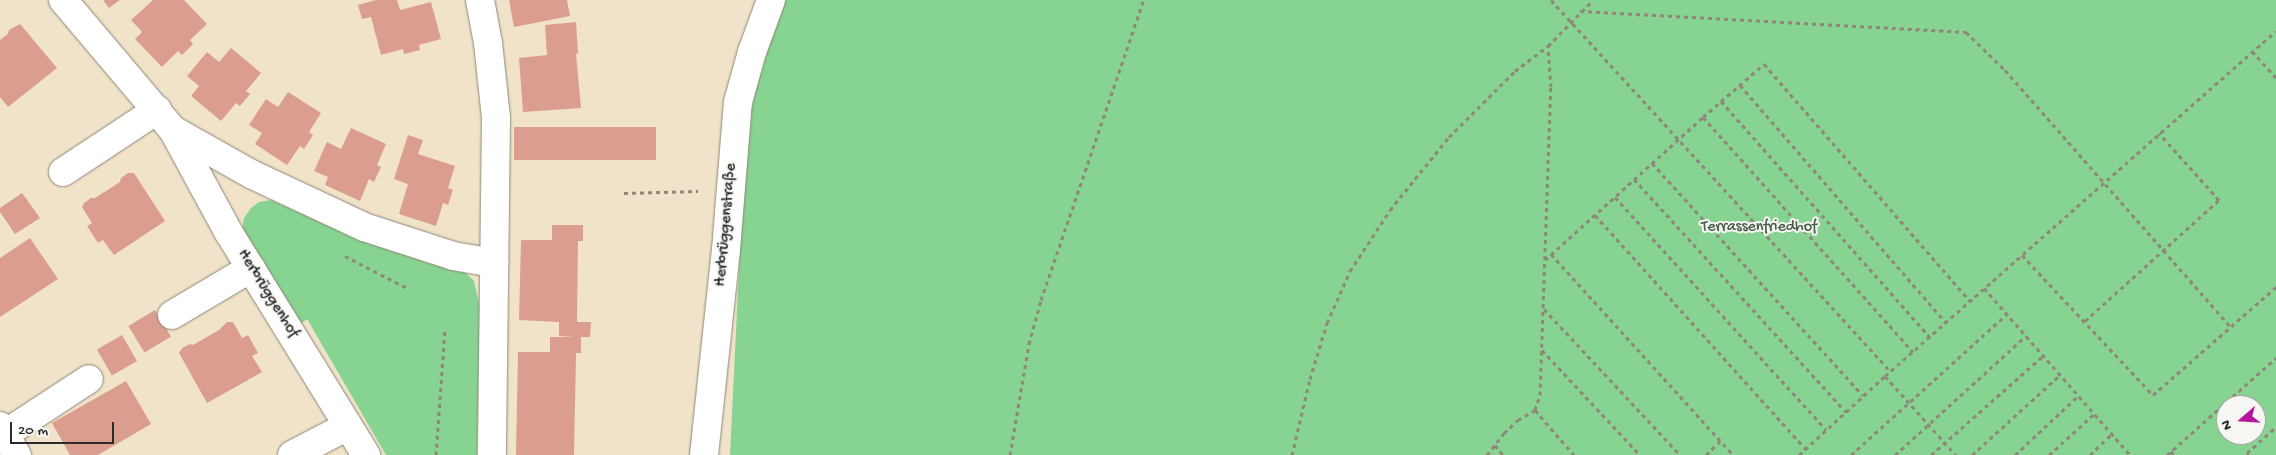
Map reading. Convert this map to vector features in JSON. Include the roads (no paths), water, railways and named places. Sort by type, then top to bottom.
[{"type":"street","name":"Herbrüggenhof","points":[[64,0],[165,120],[229,233],[366,455]]},
{"type":"street","points":[[480,0],[488,43],[496,118],[492,455]]},
{"type":"street","name":"Herbrüggenstraße","points":[[704,455],[726,250],[738,102],[752,52],[771,0]]},
{"type":"street","name":"Herbrüggenhof","points":[[165,120],[251,174],[364,227],[454,256],[494,263]]},
{"type":"street","points":[[63,172],[165,120]]},
{"type":"street","points":[[172,315],[251,268]]},
{"type":"street","points":[[7,438],[89,379]]},
{"type":"street","points":[[292,455],[348,426]]},
{"type":"park label","name":"Terrassenfriedhof","points":[[1759,228]]}]
